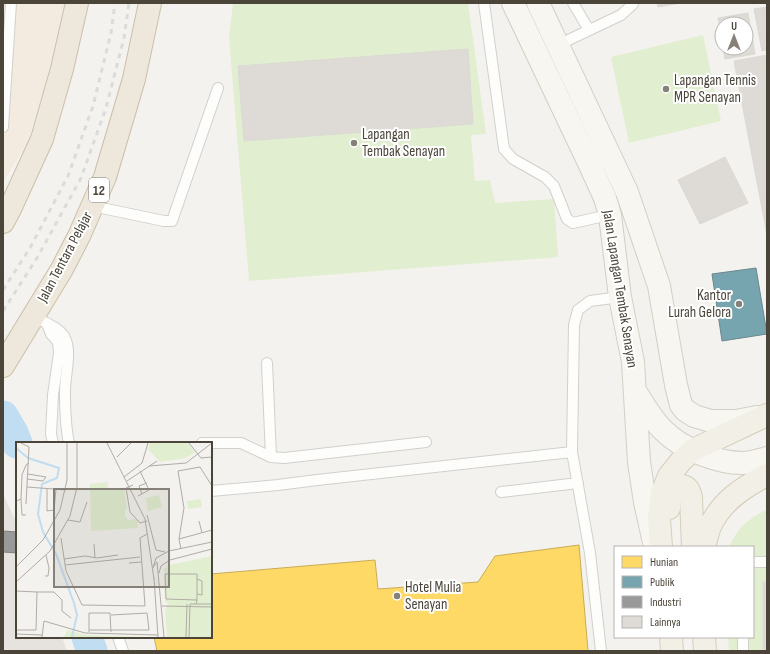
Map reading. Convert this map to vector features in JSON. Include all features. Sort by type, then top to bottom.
[{"type":"highway","points":[[3,222],[42,139],[62,69],[74,3]]},
{"type":"highway","name":"Jalan Tentara Pelajar","points":[[5,363],[40,320],[105,177],[134,79],[150,3]]},
{"type":"main road","name":"Jalan Lapangan Tembak Senayan","points":[[513,3],[589,163],[605,198],[610,215],[620,297],[633,362],[644,502],[655,546]]},
{"type":"main road","name":"Jalan Lapangan Tembak Senayan","points":[[538,3],[627,192],[659,286],[676,385],[681,405],[685,410],[694,416],[712,422],[736,421],[767,415]]},
{"type":"main road","points":[[635,390],[664,431],[678,442],[693,450],[712,459],[743,463],[767,458]]},
{"type":"main road","points":[[661,546],[659,518],[662,493],[669,476],[681,460],[693,450],[767,415]]},
{"type":"main road","points":[[704,546],[709,529],[716,515],[730,498],[749,484],[767,475]]},
{"type":"main road","points":[[668,546],[669,501],[672,490],[683,486],[688,488],[692,498],[693,546]]},
{"type":"main road","points":[[671,638],[672,651]]},
{"type":"main road","points":[[704,638],[705,651]]},
{"type":"lane","points":[[3,127],[11,3]]},
{"type":"lane","points":[[484,3],[504,149],[513,159],[545,177],[554,186],[567,219],[573,222],[610,215],[632,207]]},
{"type":"lane","points":[[573,3],[590,30]]},
{"type":"lane","points":[[558,45],[621,15],[633,4],[632,3]]},
{"type":"lane","points":[[92,206],[164,221],[172,221],[218,88]]},
{"type":"lane","points":[[601,651],[590,553],[572,452],[574,325],[578,310],[590,301],[620,297]]},
{"type":"lane","points":[[40,320],[58,342],[59,353],[53,395],[51,434],[53,442]]},
{"type":"lane","points":[[40,320],[59,330],[66,338],[68,352],[65,390],[65,426],[69,442]]},
{"type":"lane","points":[[267,363],[271,457]]},
{"type":"lane","points":[[212,443],[241,444],[271,457],[284,458],[426,442]]},
{"type":"lane","points":[[212,491],[278,486],[317,480],[572,452]]},
{"type":"lane","points":[[501,492],[578,483]]},
{"type":"lane","points":[[754,562],[767,562]]},
{"type":"lane","points":[[118,638],[123,651]]},
{"type":"lane","points":[[743,638],[743,651]]},
{"type":"shaded area","points":[[3,3],[68,3],[67,13],[28,142],[3,182]]},
{"type":"shaded area","points":[[3,494],[16,522],[16,638],[62,638],[67,651],[3,651]]},
{"type":"green space","name":"Lapangan Tembak Senayan","points":[[233,3],[468,3],[486,134],[471,135],[475,181],[490,180],[495,203],[554,199],[558,257],[249,281],[229,37]]},
{"type":"green space","name":"Lapangan Tennis MPR Senayan","points":[[703,35],[721,121],[629,143],[611,57]]},
{"type":"green space","points":[[767,510],[767,651],[729,651],[728,638],[754,638],[754,546],[730,546],[740,529],[749,520]]},
{"type":"building: Hunian","name":"Hotel Mulia Senayan","points":[[579,545],[588,651],[157,651],[154,638],[212,638],[212,574],[375,560],[378,589],[478,582],[495,556]]},
{"type":"building: Publik","name":"Kantor Lurah Gelora","points":[[756,268],[767,334],[722,341],[712,274]]},
{"type":"building: Industri","points":[[3,531],[16,532],[16,553],[3,552]]},
{"type":"building: Lainnya","points":[[657,3],[680,3],[658,7]]},
{"type":"building: Lainnya","points":[[767,7],[767,50],[762,51],[754,9]]},
{"type":"building: Lainnya","points":[[748,13],[749,16],[730,16]]},
{"type":"building: Lainnya","points":[[468,49],[473,124],[244,141],[238,66]]},
{"type":"building: Lainnya","points":[[767,55],[767,235],[734,61]]},
{"type":"building: Lainnya","points":[[724,56],[743,56],[725,59]]},
{"type":"building: Lainnya","points":[[725,157],[748,203],[700,224],[678,180]]},
{"type":"building: Lainnya","points":[[763,582],[767,582],[767,651],[763,651]]},
{"type":"waterway","points":[[3,416],[17,442]]},
{"type":"waterway","points":[[87,638],[92,651]]},
{"type":"railway","points":[[3,290],[30,248],[68,176],[93,106],[111,33],[115,3]]},
{"type":"railway","points":[[3,311],[37,258],[81,178],[106,108],[124,38],[129,3]]},
{"type":"place","name":"Lapangan Tennis MPR Senayan","points":[[666,89]]},
{"type":"place","name":"Lapangan Tembak Senayan","points":[[354,143]]},
{"type":"place","name":"Kantor Lurah Gelora","points":[[739,304]]},
{"type":"place","name":"Hotel Mulia Senayan","points":[[397,596]]}]
